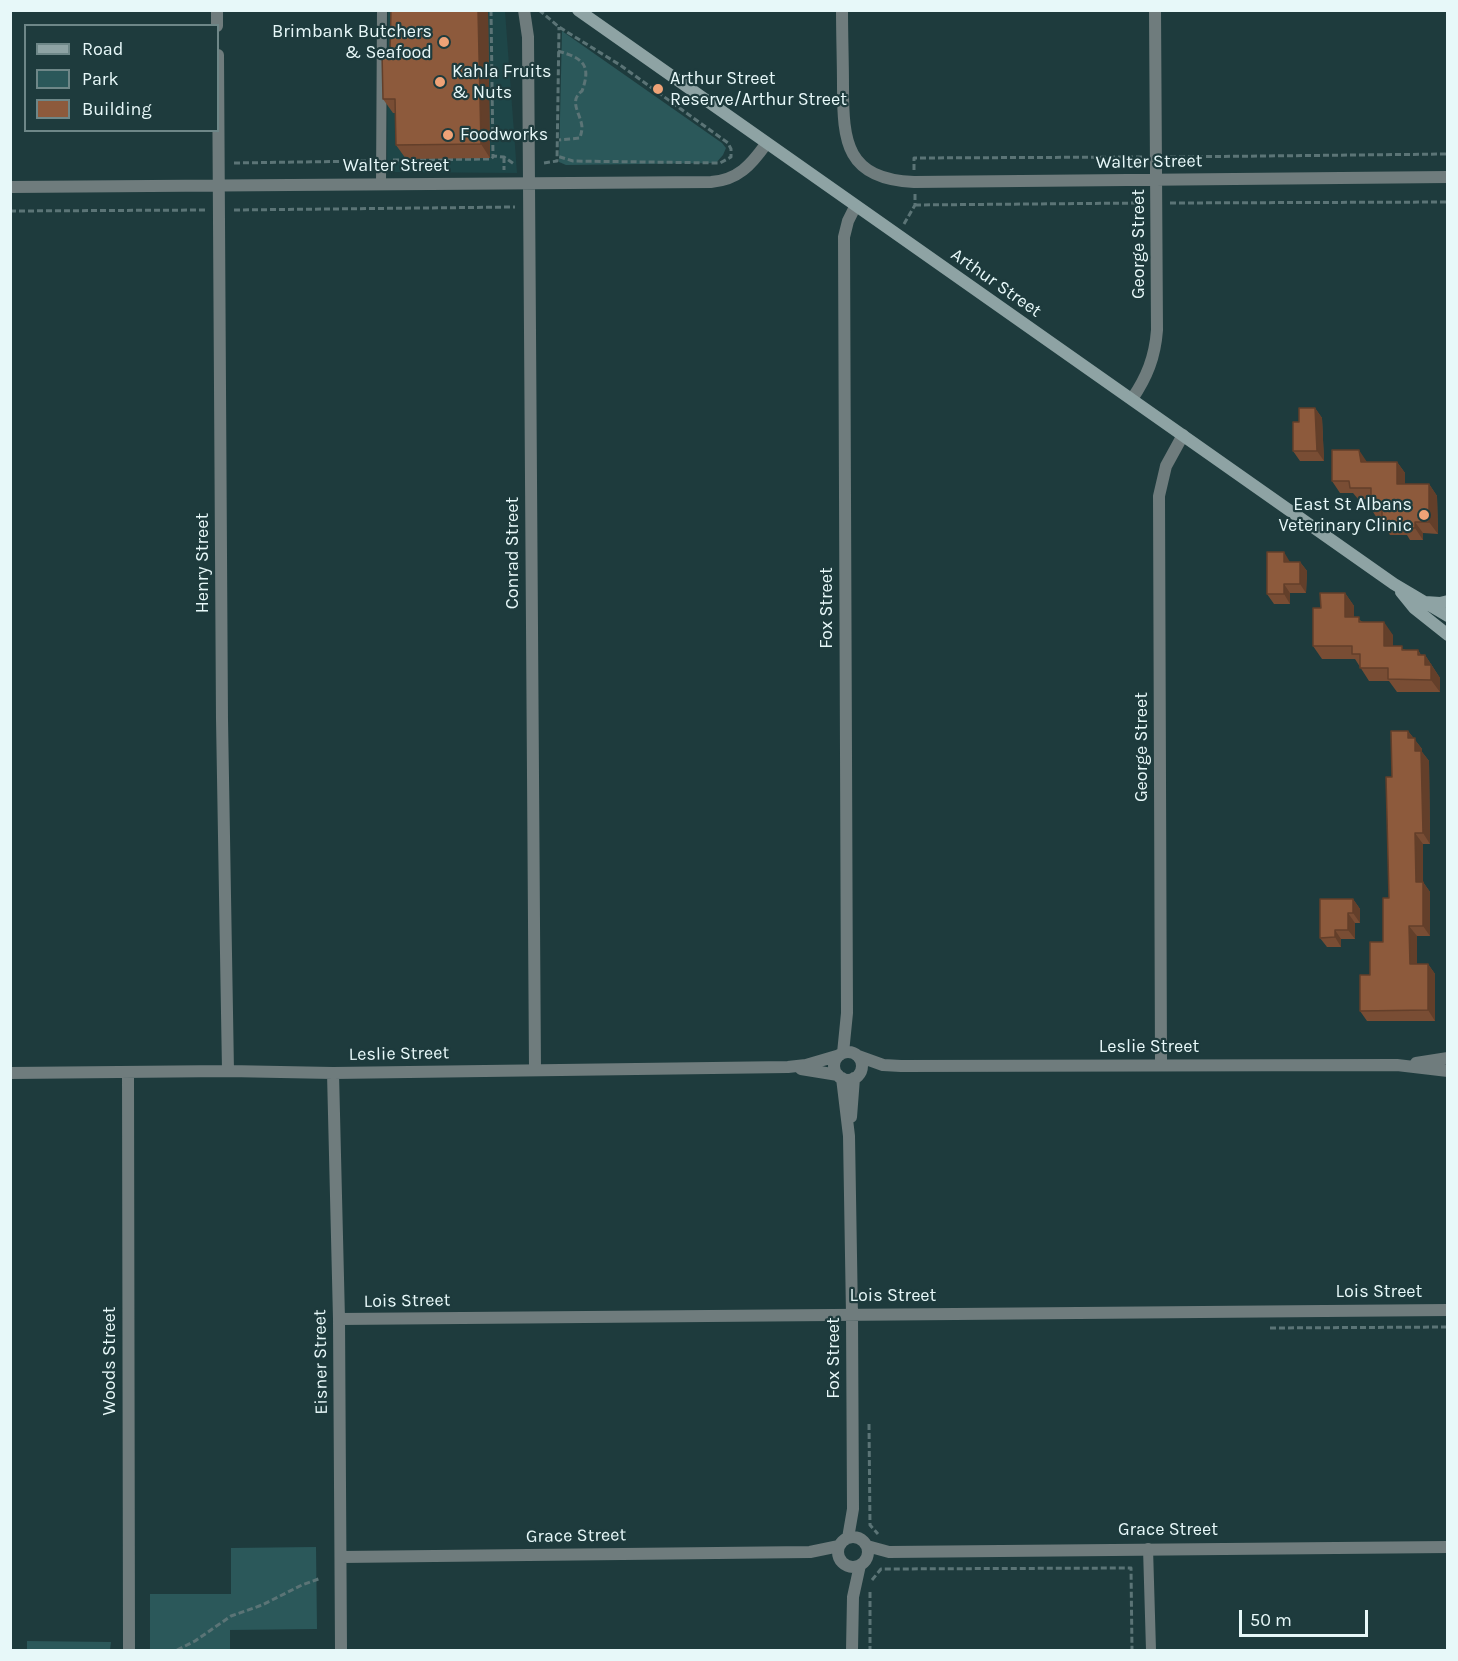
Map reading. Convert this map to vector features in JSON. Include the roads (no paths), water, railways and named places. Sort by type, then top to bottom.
[{"type":"street","name":"Conrad Street","points":[[524,10],[528,37],[535,1069]]},
{"type":"street","name":"Conrad Street","points":[[528,37],[537,10]]},
{"type":"street","name":"Walter Street","points":[[842,10],[843,120],[847,141],[856,159],[883,178],[914,182],[1448,177]]},
{"type":"street","name":"George Street","points":[[1132,399],[1145,381],[1156,348],[1155,10]]},
{"type":"street","name":"Arthur Street","points":[[578,11],[1394,584],[1448,616]]},
{"type":"street","name":"Henry Street","points":[[218,132],[222,695],[228,1071]]},
{"type":"street","name":"Walter Street","points":[[10,187],[722,181],[746,169],[766,144]]},
{"type":"street","name":"Fox Street","points":[[841,1054],[847,1013],[844,237],[855,207]]},
{"type":"street","name":"George Street","points":[[1161,1065],[1159,496],[1166,466],[1183,435]]},
{"type":"street","name":"Arthur Street","points":[[1394,584],[1414,608],[1448,635]]},
{"type":"street","points":[[1424,602],[1448,601]]},
{"type":"street","name":"Fox Street","points":[[847,1013],[857,1056]]},
{"type":"street","points":[[851,1053],[857,1056],[862,1068],[848,1077],[834,1067],[841,1054],[851,1053]]},
{"type":"street","name":"Leslie Street","points":[[10,1073],[228,1071],[333,1073],[788,1067],[806,1065],[841,1054]]},
{"type":"street","name":"Leslie Street","points":[[857,1056],[883,1065],[901,1066],[1397,1065],[1448,1071]]},
{"type":"street","name":"Leslie Street","points":[[1397,1065],[1448,1058]]},
{"type":"street","name":"Leslie Street","points":[[788,1067],[848,1077],[901,1066]]},
{"type":"street","name":"Woods Street","points":[[128,1072],[129,1650]]},
{"type":"street","name":"Eisner Street","points":[[333,1073],[339,1319],[341,1650]]},
{"type":"street","name":"Fox Street","points":[[848,1077],[853,1509],[863,1554],[853,1597],[852,1650]]},
{"type":"street","name":"Lois Street","points":[[339,1319],[1448,1310]]},
{"type":"street","name":"Grace Street","points":[[341,1557],[1448,1547]]},
{"type":"lane","points":[[381,184],[382,10]]},
{"type":"lane","points":[[1148,1548],[1151,1650]]},
{"type":"place","name":"Brimbank Butchers & Seafood","points":[[444,42]]},
{"type":"place","name":"Kahla Fruits & Nuts","points":[[440,82]]},
{"type":"place","name":"Arthur Street Reserve/Arthur Street","points":[[658,89]]},
{"type":"place","name":"Foodworks","points":[[448,135]]},
{"type":"place","name":"East St Albans Veterinary Clinic","points":[[1424,515]]}]
